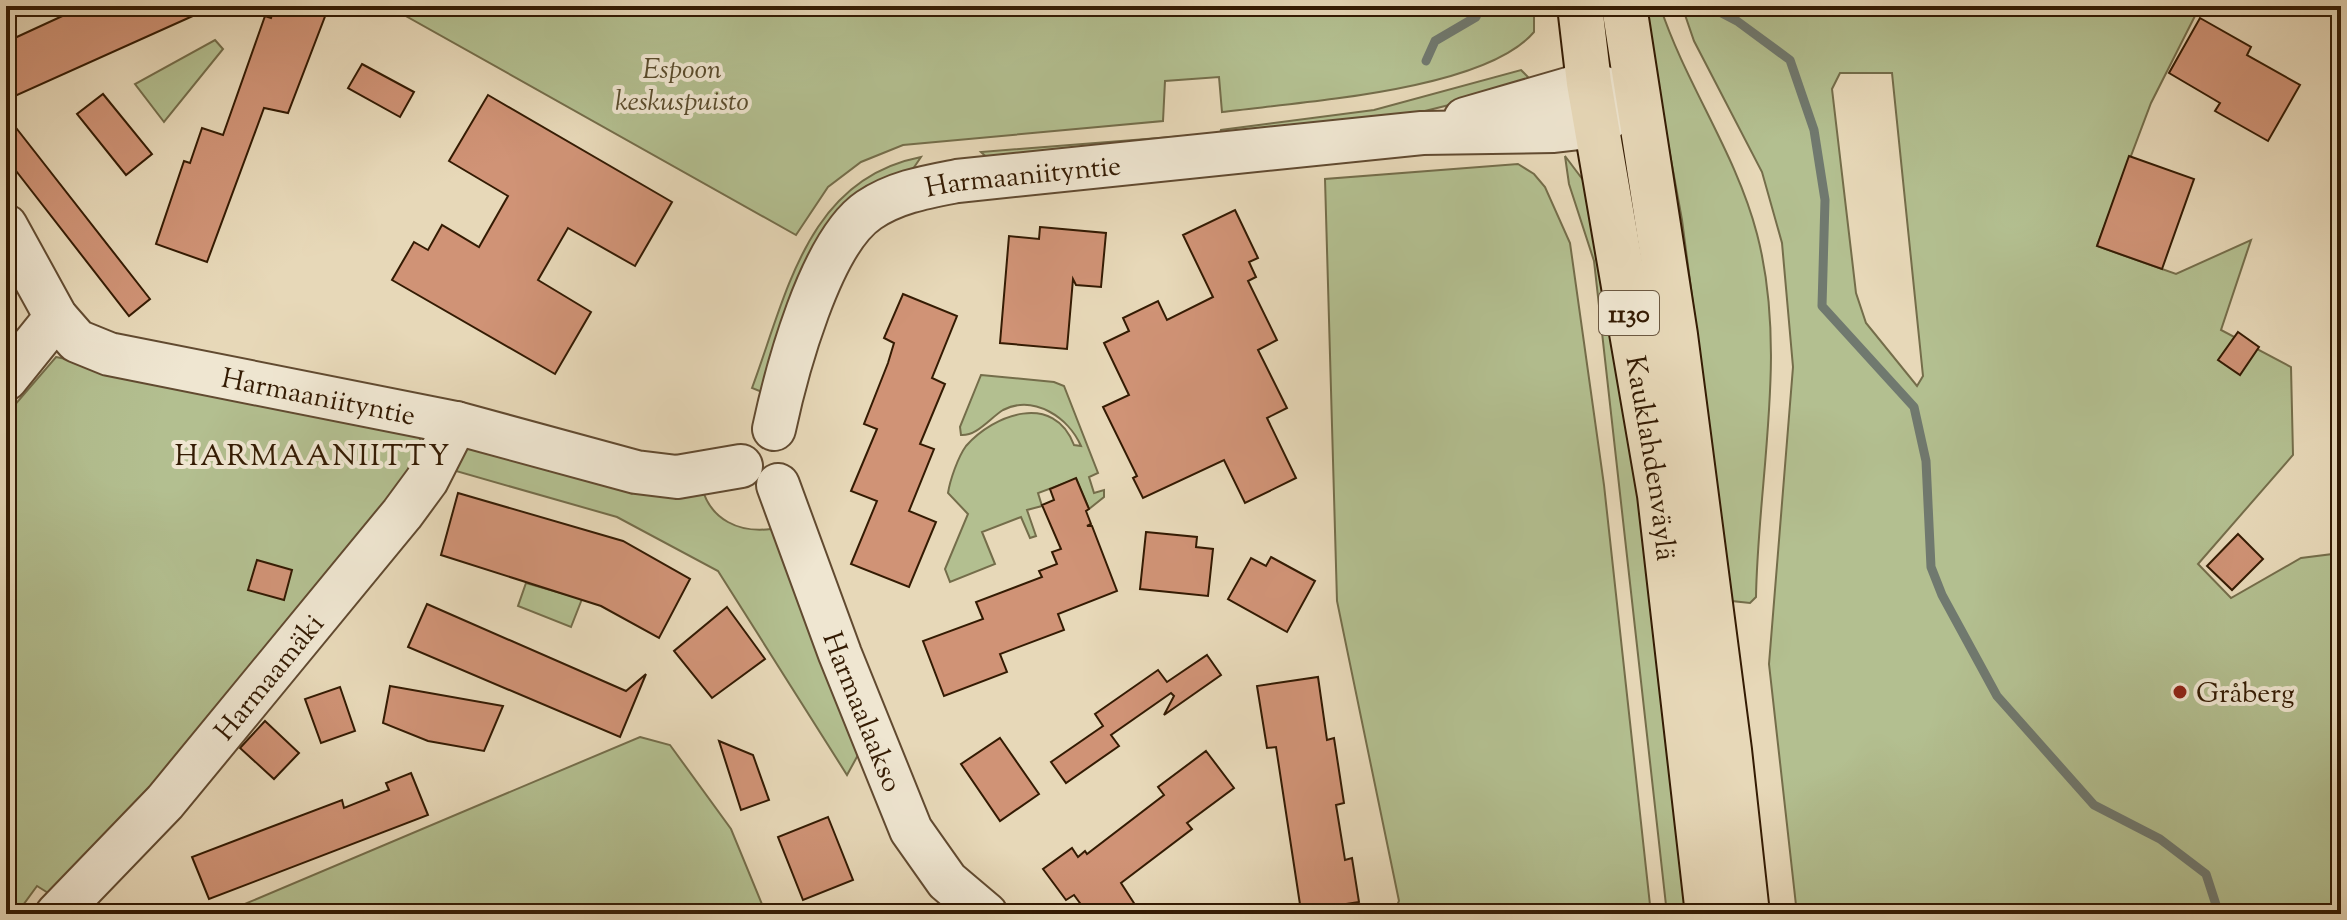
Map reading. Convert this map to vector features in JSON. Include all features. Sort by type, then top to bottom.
[{"type":"main road","name":"Kauklahdenväylä","points":[[1580,6],[1589,83],[1660,495],[1708,914]]},
{"type":"main road","name":"Kauklahdenväylä","points":[[1624,6],[1675,335],[1747,914]]},
{"type":"street","points":[[1589,83],[1636,98]]},
{"type":"street","name":"Harmaaniityntie","points":[[1422,133],[1548,92],[1589,83]]},
{"type":"street","name":"Harmaaniityntie","points":[[774,429],[798,336],[842,239],[867,211],[904,192],[957,181],[1422,133],[1554,131],[1597,126],[1636,98]]},
{"type":"street","name":"Harmaaniityntie","points":[[6,226],[56,317],[77,341],[109,354],[456,423],[636,472],[677,477],[741,466]]},
{"type":"street","points":[[6,379],[56,317]]},
{"type":"street","name":"Harmaamäki","points":[[42,909],[165,802],[402,514],[427,480],[456,423]]},
{"type":"street","points":[[765,428],[774,429],[792,439],[798,456],[794,472],[778,485],[753,482],[741,466],[741,448],[748,436],[765,428]]},
{"type":"street","name":"Harmaalaakso","points":[[778,485],[840,654],[911,830],[947,881],[986,914]]},
{"type":"green space","name":"Espoon keskuspuisto","points":[[388,6],[1534,6],[1534,32],[1509,52],[1475,68],[1434,81],[1388,90],[1222,112],[1219,77],[1165,81],[1163,121],[903,145],[861,162],[828,187],[796,235]]},
{"type":"green space","points":[[1643,6],[1660,6],[1683,64],[1737,175],[1757,234],[1766,279],[1771,369],[1769,415],[1756,597],[1750,603],[1732,601],[1682,220]]},
{"type":"green space","points":[[1682,6],[2200,6],[2151,103],[2097,246],[2176,274],[2251,240],[2221,330],[2291,367],[2293,455],[2198,564],[2231,598],[2301,558],[2341,553],[2341,914],[1797,914],[1769,664],[1793,367],[1782,243],[1762,172],[1694,41]],"holes":[[[1840,73],[1892,73],[1923,376],[1917,386],[1866,323],[1856,293],[1832,89]]]},
{"type":"green space","points":[[215,40],[223,49],[164,122],[135,84]]},
{"type":"green space","points":[[1521,70],[1529,78],[1473,99],[1377,123],[1219,136],[1221,130],[1374,110]]},
{"type":"green space","points":[[1196,135],[1196,145],[993,163],[981,152]]},
{"type":"green space","points":[[1565,156],[1589,188],[1607,239],[1690,914],[1667,914],[1594,261],[1569,184]]},
{"type":"green space","points":[[921,157],[762,392],[752,388],[791,279],[827,215],[851,189],[882,169]]},
{"type":"green space","points":[[1518,164],[1534,174],[1545,187],[1570,243],[1604,485],[1651,914],[1393,914],[1399,901],[1337,601],[1325,179]]},
{"type":"green space","points":[[56,357],[399,425],[420,438],[422,461],[76,888],[53,896],[37,886],[21,908],[27,914],[6,914],[6,415]]},
{"type":"green space","points":[[981,375],[1054,382],[1064,386],[1098,473],[1089,477],[1094,493],[1104,490],[1104,497],[1089,509],[1076,479],[1038,493],[1042,506],[1027,510],[1036,536],[1030,538],[1021,517],[982,532],[995,564],[950,582],[945,569],[968,514],[948,493],[966,446],[992,425],[1007,418],[1038,414],[1053,418],[1065,429],[1074,445],[1081,446],[1059,418],[1027,405],[1003,410],[978,430],[961,435],[960,427]]},
{"type":"green space","points":[[466,447],[702,488],[712,508],[728,522],[748,529],[771,529],[780,543],[858,755],[847,775],[718,571],[617,517],[449,469]]},
{"type":"green space","points":[[526,583],[582,599],[571,627],[518,606]]},
{"type":"green space","points":[[640,737],[670,745],[731,829],[766,914],[238,914],[240,906]]},
{"type":"building","points":[[84,6],[215,6],[6,100],[6,42]]},
{"type":"building","points":[[275,6],[329,6],[288,113],[264,108],[207,262],[156,244],[184,161],[190,163],[202,128],[223,135],[265,16],[271,18]]},
{"type":"building","points":[[2200,18],[2251,47],[2247,55],[2300,85],[2268,141],[2215,111],[2220,103],[2169,73]]},
{"type":"building","points":[[362,64],[414,92],[400,117],[348,88]]},
{"type":"building","points":[[103,94],[152,154],[126,175],[77,114]]},
{"type":"building","points":[[488,95],[672,202],[635,266],[568,228],[538,280],[591,312],[555,374],[392,280],[414,242],[428,250],[442,225],[479,247],[508,196],[449,161]]},
{"type":"building","points":[[6,115],[150,299],[129,316],[6,158]]},
{"type":"building","points":[[2129,156],[2194,179],[2162,269],[2097,246]]},
{"type":"building","points":[[1235,210],[1258,258],[1249,262],[1256,277],[1248,281],[1277,340],[1258,350],[1287,408],[1267,418],[1296,478],[1245,503],[1224,460],[1143,498],[1133,478],[1137,476],[1103,407],[1129,395],[1104,343],[1129,331],[1123,318],[1158,301],[1167,320],[1213,297],[1183,235]]},
{"type":"building","points":[[1040,227],[1106,233],[1101,287],[1076,285],[1073,279],[1067,349],[1000,343],[1009,236],[1039,239]]},
{"type":"building","points":[[903,294],[957,316],[932,378],[945,384],[920,444],[934,449],[909,511],[936,522],[909,587],[851,564],[877,501],[851,491],[877,429],[864,424],[894,343],[884,338]]},
{"type":"building","points":[[2238,332],[2259,347],[2240,375],[2218,360]]},
{"type":"building","points":[[1076,478],[1089,509],[1086,511],[1091,524],[1087,526],[1092,526],[1117,591],[1058,614],[1064,630],[1000,654],[1007,672],[944,696],[923,641],[983,619],[976,602],[1042,577],[1039,571],[1057,564],[1052,552],[1061,549],[1042,505],[1054,500],[1050,489]]},
{"type":"building","points":[[458,493],[623,541],[690,579],[659,638],[601,606],[441,555]]},
{"type":"building","points":[[1146,532],[1197,537],[1196,547],[1213,549],[1208,596],[1140,589]]},
{"type":"building","points":[[2238,534],[2263,559],[2232,590],[2207,566]]},
{"type":"building","points":[[1271,557],[1315,581],[1287,632],[1228,599],[1251,558],[1266,566]]},
{"type":"building","points":[[257,560],[292,570],[284,600],[248,590]]},
{"type":"building","points":[[427,604],[626,691],[646,674],[620,737],[408,647]]},
{"type":"building","points":[[727,607],[765,659],[712,698],[674,651]]},
{"type":"building","points":[[1207,655],[1221,675],[1164,715],[1174,696],[1171,693],[1111,735],[1119,746],[1066,783],[1051,762],[1103,726],[1095,714],[1158,670],[1167,682]]},
{"type":"building","points":[[1318,677],[1327,740],[1334,738],[1344,803],[1336,805],[1345,860],[1352,858],[1359,902],[1301,911],[1276,747],[1267,748],[1257,686]]},
{"type":"building","points":[[390,686],[503,706],[484,751],[428,741],[383,723]]},
{"type":"building","points":[[340,687],[355,731],[321,743],[305,699]]},
{"type":"building","points":[[265,721],[299,753],[274,779],[240,748]]},
{"type":"building","points":[[1000,738],[1039,794],[1000,821],[961,764]]},
{"type":"building","points":[[719,741],[753,755],[769,800],[741,810]]},
{"type":"building","points":[[1206,751],[1234,788],[1187,823],[1192,829],[1121,883],[1141,914],[1088,914],[1074,895],[1066,900],[1043,869],[1072,848],[1078,857],[1085,851],[1087,854],[1164,795],[1158,787]]},
{"type":"building","points":[[411,773],[428,815],[209,899],[192,857],[342,800],[344,808],[389,790],[386,783]]},
{"type":"building","points":[[828,817],[853,880],[803,900],[778,837]]},
{"type":"waterway","points":[[1426,61],[1435,41],[1476,17],[1481,6]]},
{"type":"waterway","points":[[1714,9],[1737,21],[1790,60],[1814,130],[1825,200],[1822,306],[1914,407],[1926,461],[1931,567],[1942,595],[1997,696],[2094,805],[2160,839],[2206,874],[2219,914]]},
{"type":"place","name":"Gråberg","points":[[2180,692]]},
{"type":"district","name":"HARMAANIITTY","points":[[313,455]]}]
